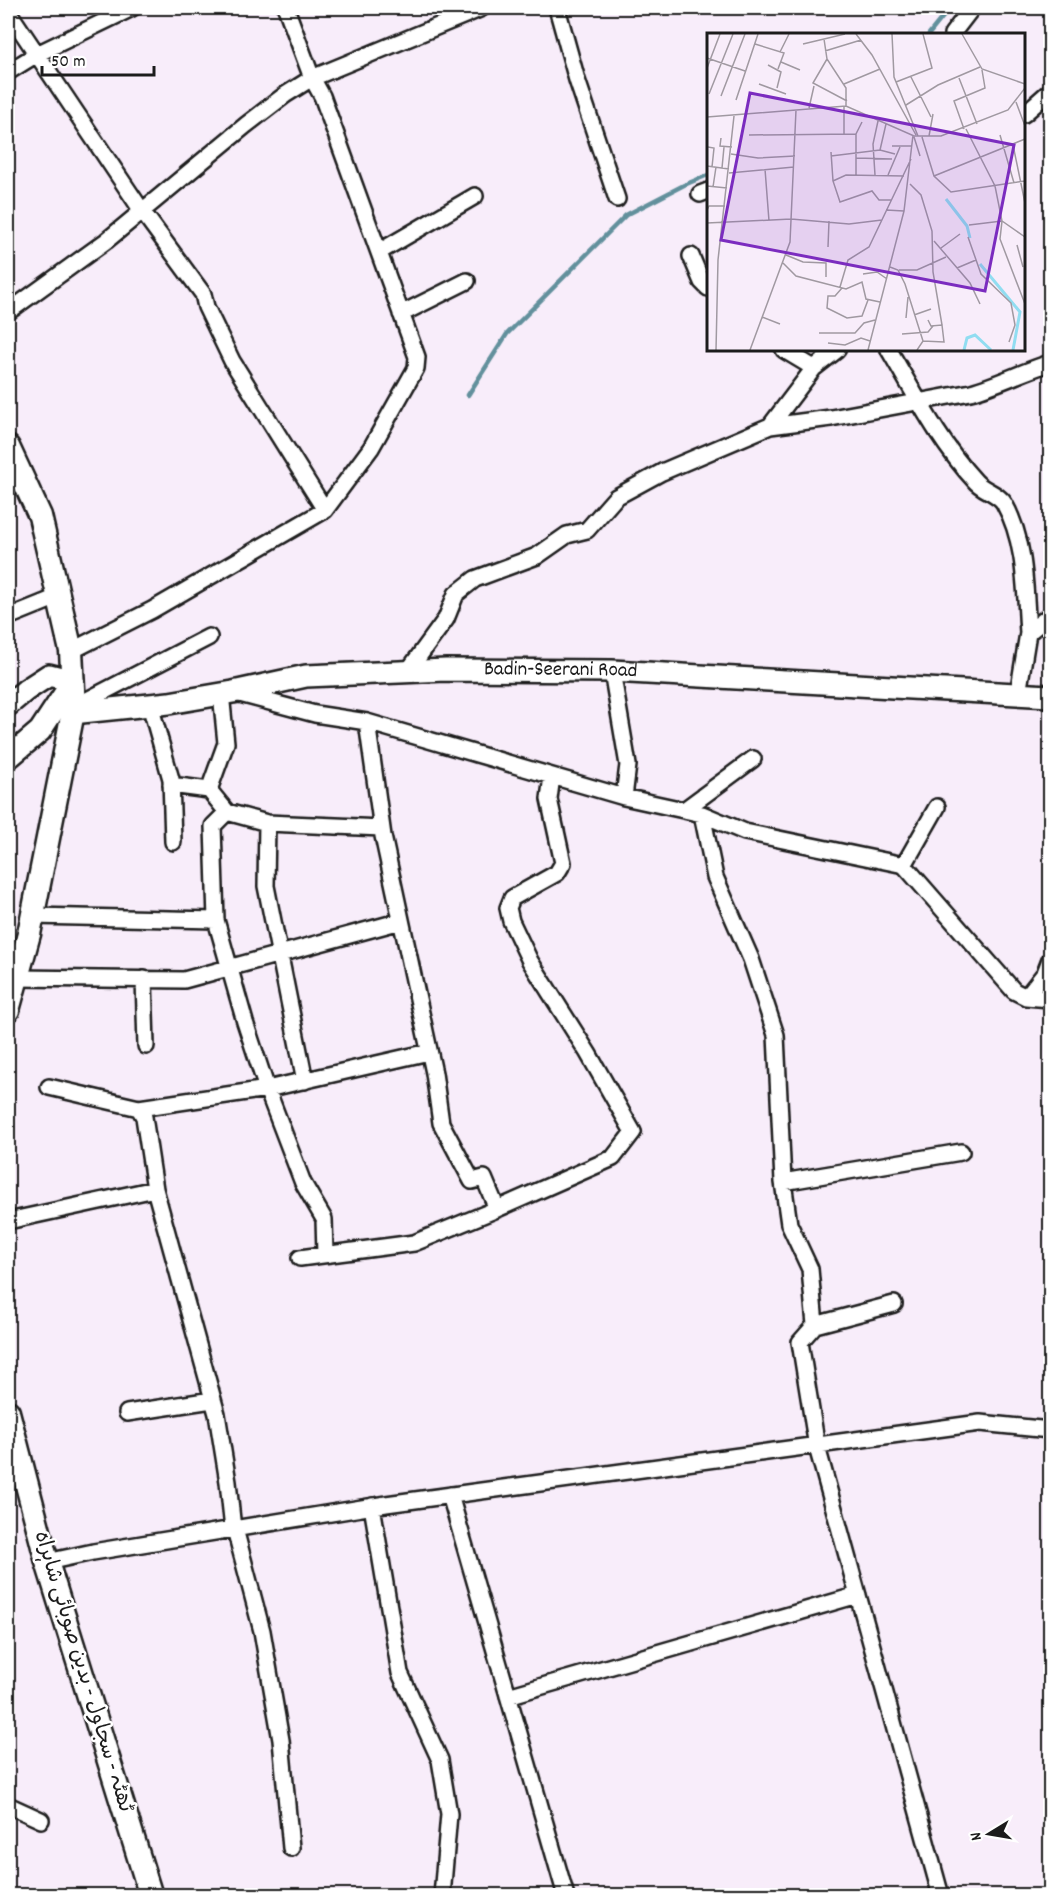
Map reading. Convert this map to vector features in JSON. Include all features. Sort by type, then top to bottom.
[{"type":"main road","points":[[8,447],[40,516],[60,596],[71,651],[73,681],[73,710],[32,916],[8,1010]]},
{"type":"main road","name":"ٹھٹہ - سجاول - بدین صوبائی شاہراہ","points":[[8,1412],[15,1469],[47,1562],[151,1896]]},
{"type":"street","points":[[8,72],[37,54],[132,8]]},
{"type":"street","points":[[71,651],[152,610],[326,510],[371,448],[416,368],[417,357],[322,96],[312,78],[286,8]]},
{"type":"street","points":[[8,312],[106,241],[246,125],[312,78],[482,8]]},
{"type":"street","points":[[557,8],[577,80],[617,199]]},
{"type":"street","points":[[953,33],[972,8]]},
{"type":"street","points":[[8,11],[142,211],[203,294],[206,308],[232,361],[326,510]]},
{"type":"street","points":[[1025,112],[1050,91]]},
{"type":"street","points":[[379,252],[475,196]]},
{"type":"street","points":[[691,256],[702,282],[707,287]]},
{"type":"street","points":[[401,315],[467,281]]},
{"type":"street","points":[[786,351],[814,368]]},
{"type":"street","points":[[771,426],[814,368],[836,351]]},
{"type":"street","points":[[890,351],[919,403],[976,483],[1003,500],[1019,537],[1028,633],[1018,694]]},
{"type":"street","points":[[408,671],[446,619],[456,594],[475,579],[537,556],[567,535],[587,530],[616,498],[662,472],[771,426],[919,403],[994,385],[1050,363]]},
{"type":"street","points":[[8,617],[60,596]]},
{"type":"street","points":[[1028,633],[1050,615]]},
{"type":"street","points":[[73,710],[209,637]]},
{"type":"street","name":"Badin-Seerani Road","points":[[73,710],[150,705],[306,676],[446,670],[612,671],[1050,696]]},
{"type":"street","points":[[612,671],[628,765],[624,797]]},
{"type":"street","points":[[8,705],[50,675],[73,681],[40,731],[8,758]]},
{"type":"street","points":[[209,790],[226,743],[227,692],[315,714],[367,722],[624,797],[702,814],[745,832],[904,865],[1014,991],[1026,997],[1050,999]]},
{"type":"street","points":[[150,705],[171,785],[173,842]]},
{"type":"street","points":[[367,722],[382,828],[429,1052],[441,1122],[472,1181],[484,1178],[497,1209]]},
{"type":"street","points":[[684,810],[753,759]]},
{"type":"street","points":[[300,1258],[414,1242],[497,1209],[613,1158],[633,1132],[588,1053],[530,961],[511,921],[508,908],[512,898],[557,873],[563,863],[549,799],[552,776]]},
{"type":"street","points":[[171,785],[209,790],[227,812],[267,823],[382,828]]},
{"type":"street","points":[[904,865],[938,807]]},
{"type":"street","points":[[227,812],[213,826],[216,920],[267,1089],[303,1183],[324,1219],[325,1254]]},
{"type":"street","points":[[702,814],[715,877],[751,959],[776,1035],[783,1182],[789,1224],[810,1269],[815,1325]]},
{"type":"street","points":[[267,823],[266,886],[305,1081]]},
{"type":"street","points":[[32,916],[216,920]]},
{"type":"street","points":[[16,978],[184,980],[401,921]]},
{"type":"street","points":[[1026,997],[1045,973],[1050,960]]},
{"type":"street","points":[[144,979],[146,1046]]},
{"type":"street","points":[[49,1086],[139,1108],[267,1089],[429,1052]]},
{"type":"street","points":[[139,1108],[144,1117],[155,1189],[212,1400],[228,1482],[232,1529],[235,1530],[262,1631],[281,1740],[291,1848]]},
{"type":"street","points":[[783,1182],[961,1152]]},
{"type":"street","points":[[8,1221],[155,1189]]},
{"type":"street","points":[[894,1304],[815,1325],[800,1342],[817,1447],[941,1896]]},
{"type":"street","points":[[127,1413],[212,1400]]},
{"type":"street","points":[[47,1562],[93,1552],[372,1506],[980,1423],[1050,1430]]},
{"type":"street","points":[[450,1496],[566,1896]]},
{"type":"street","points":[[372,1506],[399,1673],[440,1760],[449,1814],[442,1896]]},
{"type":"street","points":[[508,1696],[858,1594]]},
{"type":"street","points":[[8,1805],[41,1820]]},
{"type":"waterway","points":[[930,33],[950,8]]},
{"type":"waterway","points":[[468,395],[507,334],[626,215],[707,175]]}]
